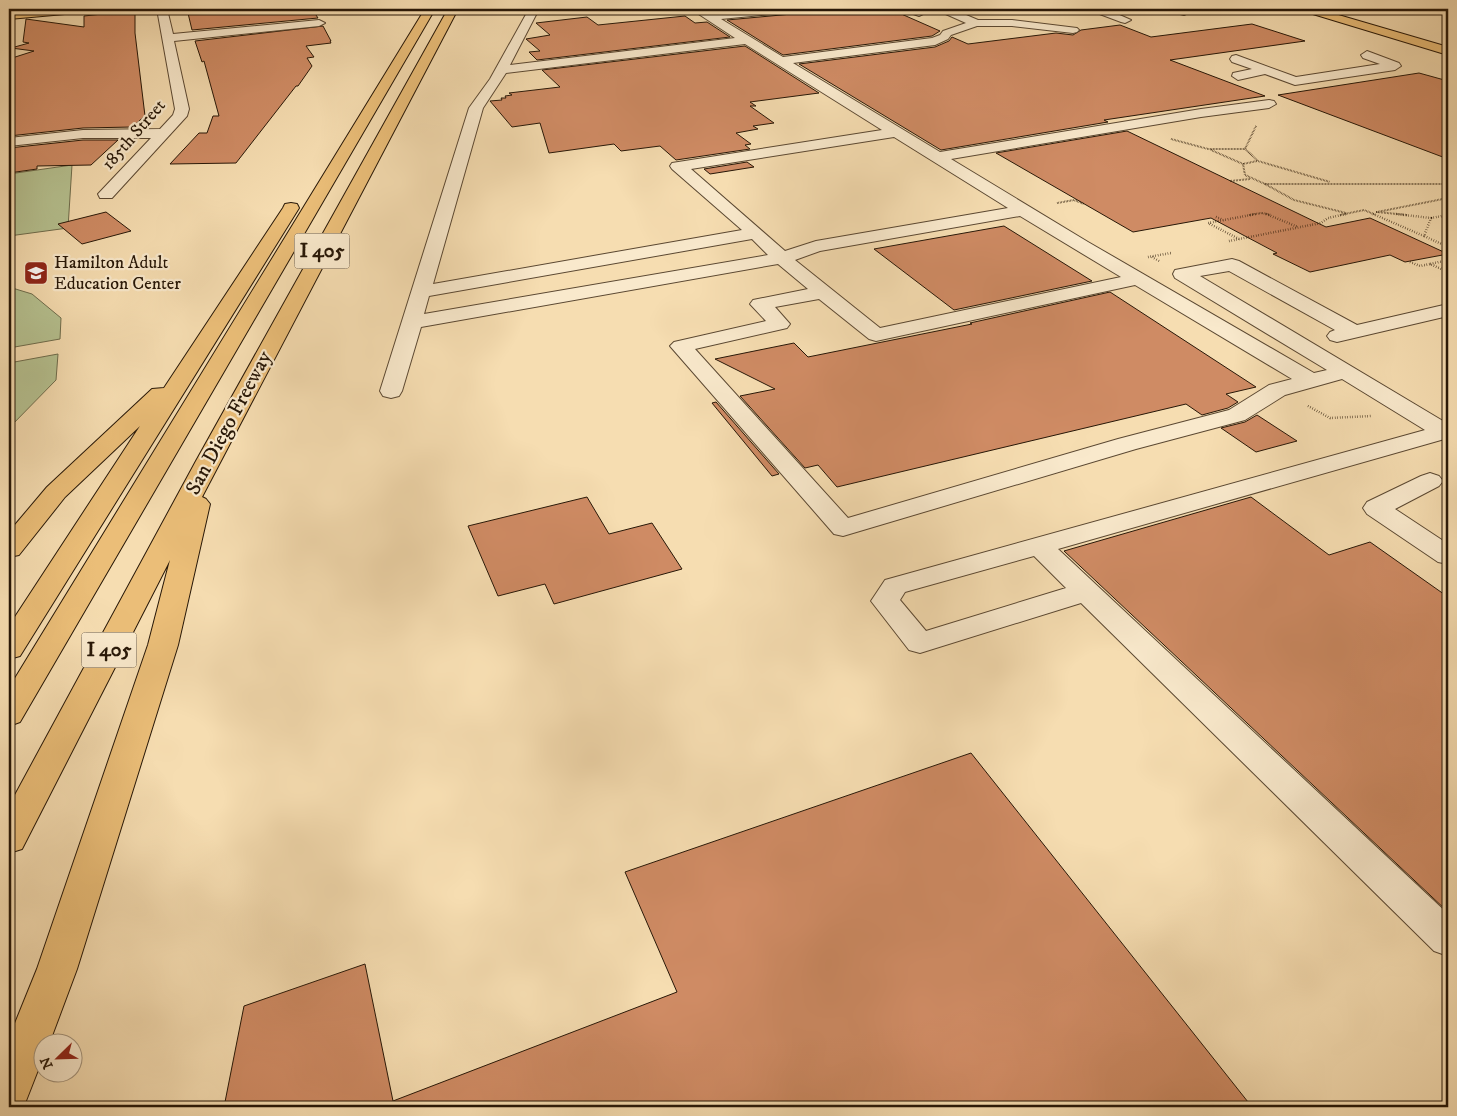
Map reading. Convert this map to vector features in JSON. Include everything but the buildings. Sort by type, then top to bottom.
[{"type":"main road","points":[[9,16],[27,11],[87,9]]},
{"type":"main road","points":[[314,171],[418,9]]},
{"type":"main road","points":[[9,714],[430,9]]},
{"type":"main road","points":[[436,41],[424,34],[439,9]]},
{"type":"main road","name":"San Diego Freeway","points":[[9,839],[208,461],[453,9]]},
{"type":"main road","points":[[1307,9],[1448,51]]},
{"type":"main road","name":"I 405","points":[[9,649],[298,196]]},
{"type":"main road","points":[[9,549],[56,492],[192,364]]},
{"type":"main road","points":[[9,1091],[57,969],[163,645],[208,461]]},
{"type":"street","name":"185th Street","points":[[106,194],[180,116],[182,109],[162,9]]},
{"type":"street","points":[[391,391],[476,108],[501,70],[534,9]]},
{"type":"street","points":[[703,13],[792,9]]},
{"type":"street","points":[[943,9],[976,23]]},
{"type":"street","points":[[959,9],[969,13],[992,17],[1027,13]]},
{"type":"street","points":[[1118,9],[1101,11],[1125,20]]},
{"type":"street","points":[[703,13],[1023,210],[1311,381]]},
{"type":"street","points":[[781,61],[935,41],[944,37],[947,33],[976,23],[1012,23],[1073,30]]},
{"type":"street","points":[[168,38],[319,24]]},
{"type":"street","points":[[501,70],[748,40]]},
{"type":"street","points":[[1236,59],[1294,81],[1395,66],[1367,55]]},
{"type":"street","points":[[1238,76],[1266,70]]},
{"type":"street","points":[[937,157],[1201,113],[1269,104]]},
{"type":"street","points":[[896,132],[678,166],[756,232],[783,258],[876,334],[1138,278]]},
{"type":"street","points":[[9,142],[83,134],[164,133]]},
{"type":"street","points":[[412,322],[783,258],[816,246],[1023,210]]},
{"type":"street","points":[[421,292],[756,232]]},
{"type":"street","points":[[1354,332],[1232,265],[1182,274],[1447,431]]},
{"type":"street","points":[[824,292],[760,304],[780,324],[680,346],[843,528],[1128,444],[1236,415],[1280,389],[1346,372]]},
{"type":"street","points":[[1299,344],[1448,310]]},
{"type":"street","points":[[1086,592],[920,643],[885,600],[895,586],[1447,431]]},
{"type":"street","points":[[1430,481],[1376,508],[1448,556]]},
{"type":"street","points":[[1039,546],[1448,939]]},
{"type":"path","points":[[1245,149],[1259,120]]},
{"type":"path","points":[[1171,139],[1208,149],[1243,164],[1258,161]]},
{"type":"path","points":[[1208,149],[1245,149],[1258,161],[1333,183]]},
{"type":"path","points":[[1243,164],[1245,175],[1265,184],[1276,193],[1297,202],[1349,214]]},
{"type":"path","points":[[1230,181],[1251,179]]},
{"type":"path","points":[[1265,184],[1448,184]]},
{"type":"path","points":[[1377,212],[1448,198]]},
{"type":"path","points":[[1364,210],[1448,247]]},
{"type":"path","points":[[1306,226],[1321,223],[1328,218],[1364,210],[1431,218],[1448,215]]},
{"type":"path","points":[[1239,240],[1208,223],[1262,213],[1270,214],[1299,228]]},
{"type":"path","points":[[1216,217],[1223,220]]},
{"type":"path","points":[[1424,236],[1431,218]]},
{"type":"path","points":[[1151,257],[1158,261]]},
{"type":"path","points":[[1410,262],[1420,266],[1448,260]]},
{"type":"path","points":[[1430,264],[1448,272]]},
{"type":"path","points":[[1280,389],[1330,418],[1375,415]]},
{"type":"green space","points":[[72,165],[68,228],[9,236],[9,174]]},
{"type":"green space","points":[[9,287],[32,294],[61,318],[60,339],[9,348]]},
{"type":"green space","points":[[58,354],[56,380],[9,428],[9,363]]},
{"type":"place","name":"Hamilton Adult Education Center","points":[[36,273]]}]
